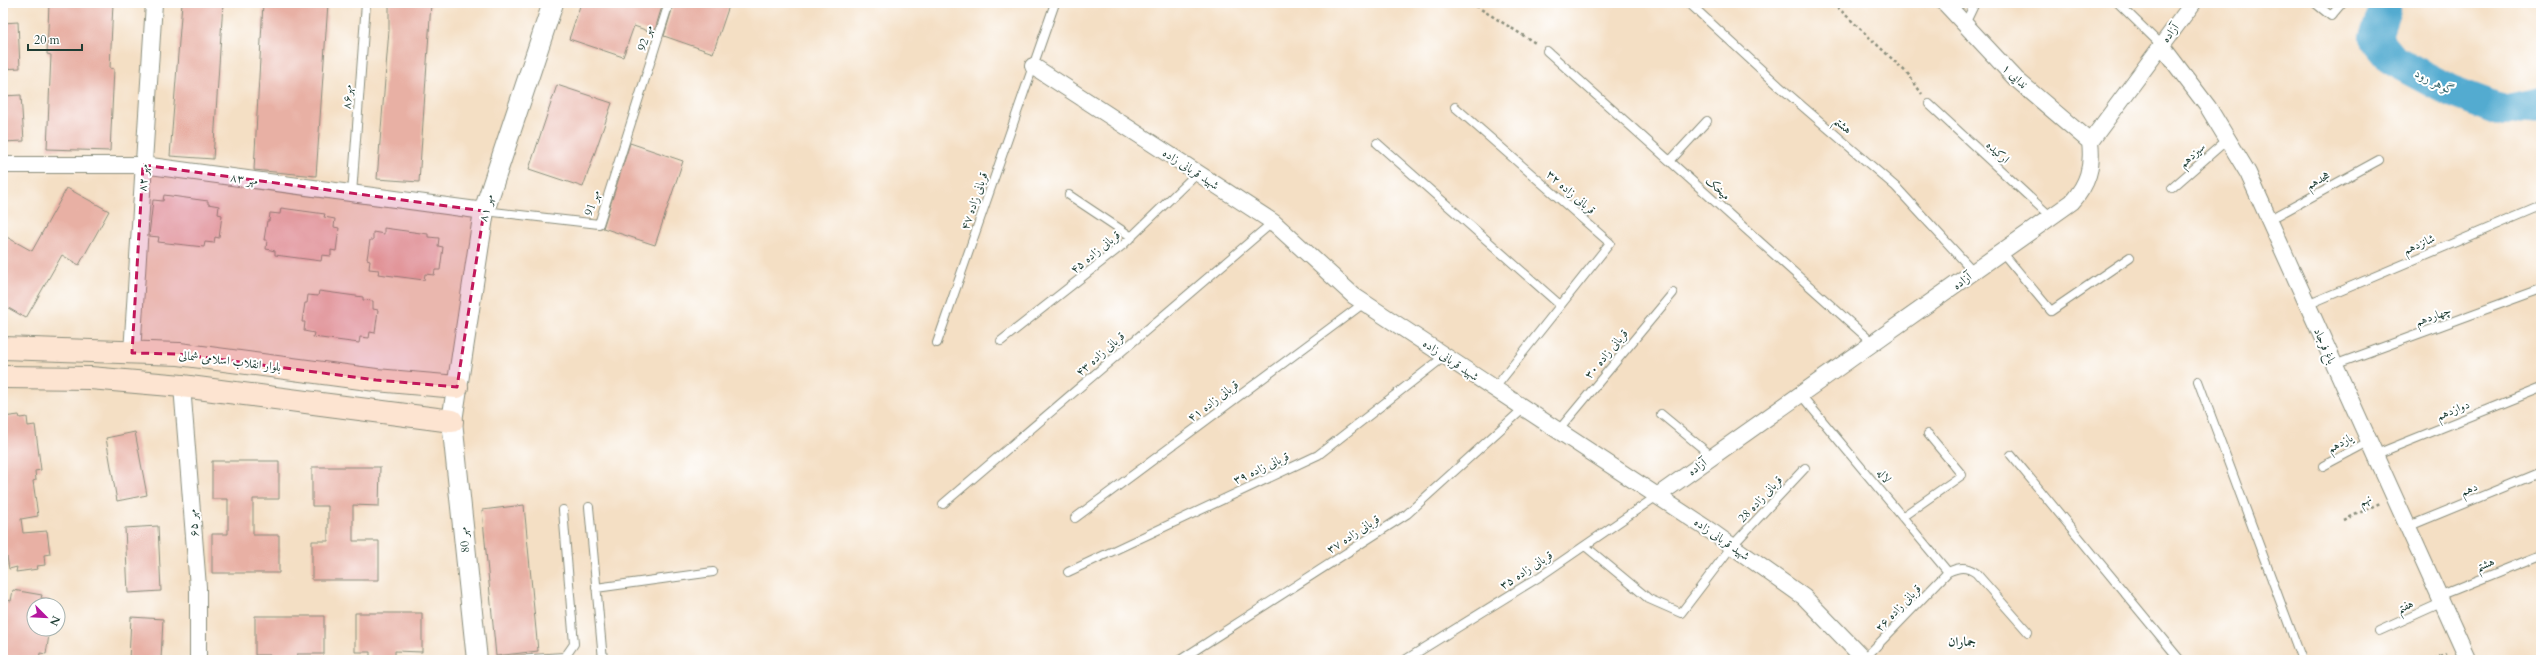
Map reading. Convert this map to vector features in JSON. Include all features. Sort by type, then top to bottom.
[{"type":"main road","name":"بلوار انقلاب اسلامی شمالی","points":[[3,348],[179,354],[376,380],[456,387]]},
{"type":"main road","points":[[3,377],[90,378],[182,386],[452,421]]},
{"type":"street","name":"مهر ۸۲","points":[[132,353],[154,3]]},
{"type":"street","name":"مهر ۸۱","points":[[452,421],[484,211],[553,3]]},
{"type":"street","name":"ندایی ۱","points":[[1946,3],[2016,79],[2090,142]]},
{"type":"street","name":"آزاده","points":[[1657,496],[1874,344],[2072,202],[2082,190],[2089,177],[2092,159],[2090,142],[2193,3]]},
{"type":"street","name":"باغ فرجاد","points":[[2161,45],[2208,107],[2248,173],[2393,497],[2468,660]]},
{"type":"street","name":"شهید قربانی زاده","points":[[1033,66],[1273,222],[1364,303],[1732,546],[1804,597],[1864,660]]},
{"type":"street","name":"مهر ۸۳","points":[[3,165],[144,165],[484,211]]},
{"type":"street","name":"مهر ۶۵","points":[[182,386],[198,587],[198,660]]},
{"type":"street","name":"مهر 80","points":[[452,421],[476,660]]},
{"type":"lane","name":"مهر۸۶","points":[[352,194],[366,3]]},
{"type":"lane","name":"مهر 92","points":[[644,80],[669,3]]},
{"type":"lane","name":"قربانی زاده ۴۷","points":[[937,343],[1055,3]]},
{"type":"lane","name":"هشتم","points":[[1689,3],[1779,86],[1896,187],[1974,272]]},
{"type":"lane","points":[[1965,24],[1975,3]]},
{"type":"lane","points":[[2118,3],[2161,45]]},
{"type":"lane","points":[[2315,3],[2331,16],[2342,3]]},
{"type":"lane","name":"میخک","points":[[1547,51],[1874,344]]},
{"type":"lane","name":"مهر 91","points":[[484,211],[599,224],[644,80]]},
{"type":"lane","name":"ارکیده","points":[[1929,104],[2051,217]]},
{"type":"lane","name":"قربانی زاده ۳۲","points":[[1455,107],[1610,243],[1494,389]]},
{"type":"lane","points":[[1670,161],[1707,121]]},
{"type":"lane","name":"سیزدهم","points":[[2172,188],[2228,139]]},
{"type":"lane","points":[[1377,143],[1560,305]]},
{"type":"lane","name":"هجدهم","points":[[2269,220],[2379,160]]},
{"type":"lane","name":"قربانی زاده ۴۵","points":[[1001,341],[1132,237],[1197,173]]},
{"type":"lane","points":[[1070,195],[1132,237]]},
{"type":"lane","name":"شانزدهم","points":[[2307,305],[2541,206]]},
{"type":"lane","name":"قربانی زاده ۴۳","points":[[942,504],[1273,222]]},
{"type":"lane","points":[[2002,252],[2051,311],[2130,257]]},
{"type":"lane","name":"چهاردهم","points":[[2334,365],[2541,289]]},
{"type":"lane","name":"قربانی زاده ۳۰","points":[[1558,431],[1673,293]]},
{"type":"lane","name":"قربانی زاده ۴۱","points":[[1075,518],[1364,303]]},
{"type":"lane","name":"قربانی زاده ۳۹","points":[[1068,572],[1318,455],[1445,356]]},
{"type":"lane","points":[[2198,381],[2302,660]]},
{"type":"lane","name":"دوازدهم","points":[[2371,448],[2541,388]]},
{"type":"lane","name":"لاله","points":[[1801,395],[1948,572]]},
{"type":"lane","name":"قربانی زاده ۳۷","points":[[1180,660],[1407,514],[1524,408]]},
{"type":"lane","points":[[1661,414],[1713,457]]},
{"type":"lane","points":[[1902,517],[1962,475],[1928,434]]},
{"type":"lane","name":"یازدهم","points":[[2323,466],[2371,448]]},
{"type":"lane","points":[[2011,455],[2180,660]]},
{"type":"lane","name":"قربانی زاده 28","points":[[1585,546],[1649,599],[1681,613],[1732,546],[1805,468]]},
{"type":"lane","name":"دهم","points":[[2407,527],[2541,472]]},
{"type":"lane","name":"قربانی زاده ۳۵","points":[[1405,660],[1539,578],[1657,496]]},
{"type":"lane","points":[[589,508],[603,660]]},
{"type":"lane","points":[[515,660],[565,657],[574,644],[563,510]]},
{"type":"lane","name":"هشتم","points":[[2440,600],[2541,555]]},
{"type":"lane","points":[[1948,572],[1959,567],[1968,568],[1976,573],[2028,632]]},
{"type":"lane","points":[[596,588],[713,572]]},
{"type":"lane","name":"قربانی زاده ۲۶","points":[[1864,660],[1948,572]]},
{"type":"lane","name":"هفتم","points":[[2379,631],[2440,600]]},
{"type":"path","points":[[1471,3],[1547,51]]},
{"type":"path","points":[[1833,3],[1908,74],[1929,104]]},
{"type":"path","name":"نهم","points":[[2344,520],[2393,497]]},
{"type":"highlighted area","points":[[143,165],[484,211],[457,387],[376,380],[179,354],[132,353]]},
{"type":"building","points":[[49,3],[113,3],[110,68],[114,69],[110,151],[47,149],[51,55],[47,54]]},
{"type":"building","points":[[182,3],[223,3],[213,159],[170,156]]},
{"type":"building","points":[[263,3],[328,3],[316,176],[254,170]]},
{"type":"building","points":[[389,3],[431,3],[419,182],[377,179],[389,30]]},
{"type":"building","points":[[581,3],[663,3],[654,33],[634,26],[623,57],[569,39]]},
{"type":"building","points":[[674,3],[730,3],[713,53],[664,36]]},
{"type":"building","points":[[18,22],[20,68],[3,69],[3,23]]},
{"type":"building","points":[[557,85],[612,103],[583,187],[529,169]]},
{"type":"building","points":[[21,95],[24,141],[3,142],[3,96]]},
{"type":"building","points":[[630,143],[683,161],[655,245],[603,228]]},
{"type":"building","points":[[67,188],[109,211],[79,265],[62,255],[26,318],[3,305],[3,235],[32,251]]},
{"type":"building","points":[[164,195],[208,201],[208,204],[219,206],[218,214],[222,215],[219,238],[215,237],[214,243],[205,242],[204,247],[158,242],[159,237],[149,236],[153,200],[163,201]]},
{"type":"building","points":[[281,208],[325,214],[324,217],[335,219],[334,227],[339,228],[336,251],[331,250],[331,256],[322,255],[321,261],[275,255],[275,251],[266,249],[267,240],[264,240],[267,221],[269,221],[270,213],[280,214]]},
{"type":"building","points":[[384,228],[428,234],[428,237],[439,238],[438,246],[443,247],[440,270],[435,270],[434,275],[425,274],[424,280],[378,274],[379,270],[369,269],[370,260],[367,259],[370,240],[373,240],[373,232],[384,234]]},
{"type":"building","points":[[319,291],[363,297],[363,300],[373,301],[373,309],[378,310],[375,333],[370,332],[369,338],[360,337],[359,343],[313,337],[314,333],[304,331],[305,322],[302,322],[308,295],[318,296]]},
{"type":"building","points":[[19,415],[20,418],[27,417],[28,426],[35,425],[41,470],[35,471],[36,480],[33,481],[38,516],[21,519],[23,533],[47,531],[50,554],[44,555],[45,565],[37,566],[38,569],[16,572],[17,567],[9,569],[7,557],[3,558],[3,417]]},
{"type":"building","points":[[135,432],[147,495],[117,501],[106,438]]},
{"type":"building","points":[[212,461],[279,461],[279,499],[253,499],[253,535],[279,535],[279,573],[212,573],[212,534],[228,534],[228,499],[212,499]]},
{"type":"building","points":[[312,467],[380,467],[379,506],[353,505],[353,541],[379,541],[379,580],[312,580],[312,541],[328,541],[328,506],[312,506]]},
{"type":"building","points":[[524,505],[538,651],[496,656],[482,510]]},
{"type":"building","points":[[158,526],[161,591],[128,593],[125,528]]},
{"type":"building","points":[[13,590],[42,595],[41,597],[26,597],[26,637],[49,637],[46,654],[40,653],[39,660],[11,660],[12,657],[3,656],[3,623],[7,600],[11,601]]},
{"type":"building","points":[[355,613],[422,613],[422,652],[395,651],[395,660],[370,660],[370,652],[355,652]]},
{"type":"building","points":[[255,616],[324,616],[324,654],[297,654],[297,660],[270,660],[270,655],[255,655]]},
{"type":"building","points":[[131,617],[163,619],[161,660],[129,660]]},
{"type":"waterway","name":"گوهر رود","points":[[2387,3],[2375,38],[2393,60],[2451,91],[2504,111],[2541,103]]},
{"type":"district","name":"جماران","points":[[1962,642]]}]
